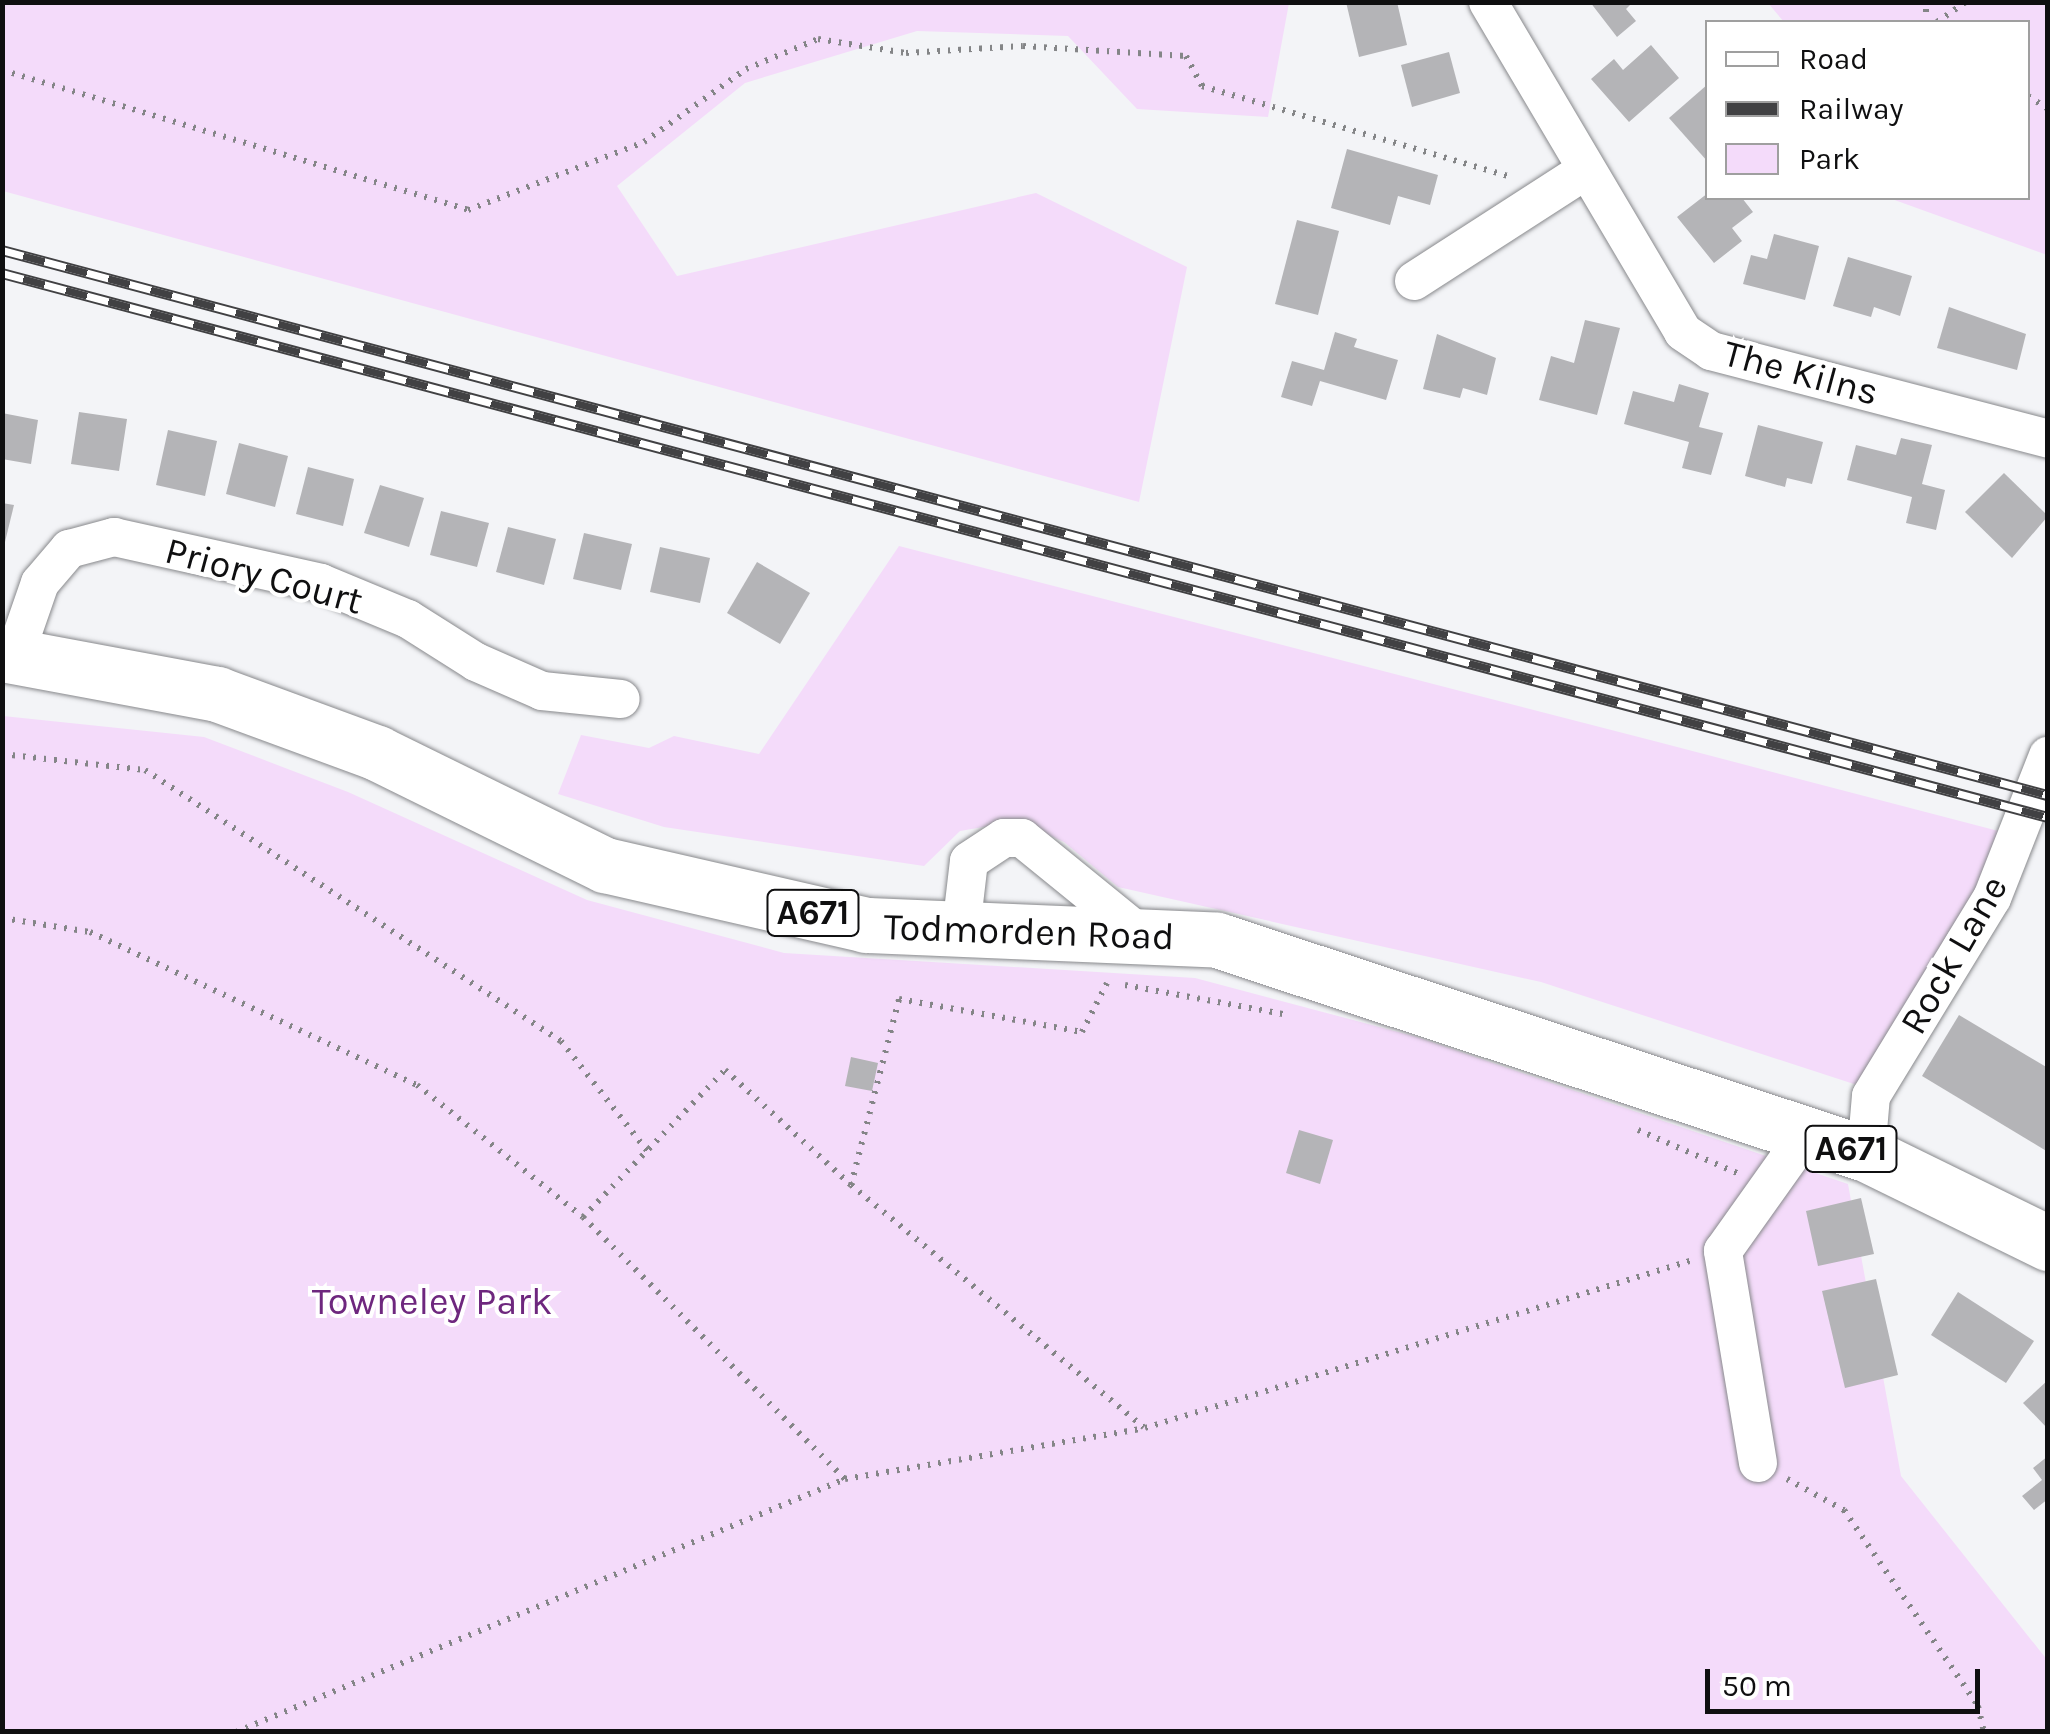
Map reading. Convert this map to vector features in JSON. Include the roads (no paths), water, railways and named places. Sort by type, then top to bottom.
[{"type":"highway","name":"Todmorden Road","points":[[9,654],[217,694],[377,752],[605,865],[866,925],[1217,940],[1866,1154],[2048,1243]]},
{"type":"street","name":"The Kilns","points":[[1488,2],[1569,181],[1683,332],[1712,351],[2048,439]]},
{"type":"street","points":[[1414,281],[1569,181]]},
{"type":"street","name":"Priory Court","points":[[9,654],[40,584],[70,549],[114,537],[321,583],[408,620],[476,662],[542,691],[621,699]]},
{"type":"street","name":"Rock Lane","points":[[1866,1154],[1871,1096],[1992,898],[2048,756]]},
{"type":"street","points":[[960,929],[969,860],[1004,838],[1022,838],[1144,936]]},
{"type":"street","points":[[1758,1463],[1723,1251],[1806,1134]]},
{"type":"railway","points":[[2,250],[2048,795]]},
{"type":"railway","points":[[2,273],[2048,817]]},
{"type":"park label","name":"Towneley Park","points":[[432,1302]]}]
